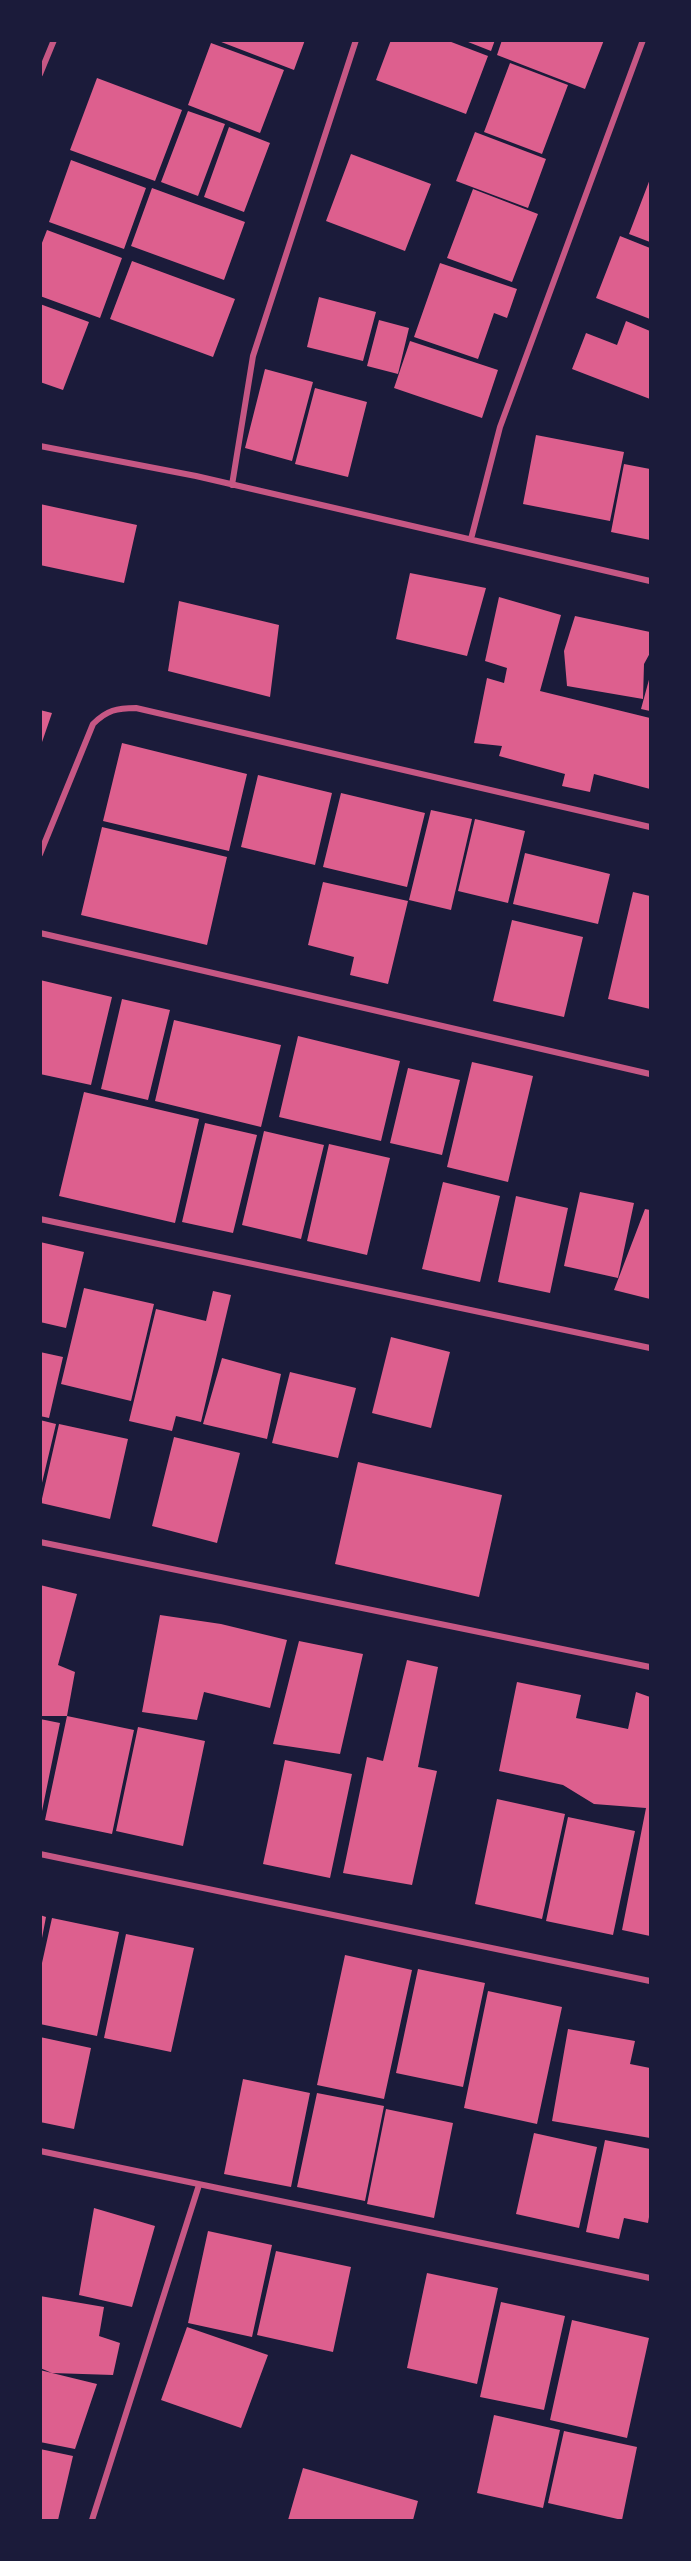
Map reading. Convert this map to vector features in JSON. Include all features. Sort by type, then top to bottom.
[{"type":"street","points":[[40,74],[54,40]]},
{"type":"street","points":[[232,485],[253,356],[356,40]]},
{"type":"street","points":[[471,539],[500,427],[643,40]]},
{"type":"street","points":[[40,446],[232,485],[651,581]]},
{"type":"street","points":[[40,854],[93,724],[105,712],[121,708],[136,708],[651,827]]},
{"type":"street","points":[[40,933],[651,1074]]},
{"type":"street","points":[[40,1219],[651,1348]]},
{"type":"street","points":[[40,1542],[651,1667]]},
{"type":"street","points":[[40,1854],[651,1981]]},
{"type":"street","points":[[40,2151],[651,2278]]},
{"type":"street","points":[[92,2520],[199,2185]]},
{"type":"building","points":[[216,40],[305,40],[294,70]]},
{"type":"building","points":[[391,40],[446,40],[488,56],[466,114],[376,80]]},
{"type":"building","points":[[463,40],[495,40],[491,51]]},
{"type":"building","points":[[502,40],[604,40],[585,89],[497,55]]},
{"type":"building","points":[[211,43],[284,70],[260,133],[188,105]]},
{"type":"building","points":[[510,63],[568,85],[542,154],[484,132]]},
{"type":"building","points":[[97,78],[182,110],[155,181],[70,150]]},
{"type":"building","points":[[188,111],[225,124],[198,196],[161,182]]},
{"type":"building","points":[[229,127],[270,143],[244,212],[204,197]]},
{"type":"building","points":[[475,132],[546,159],[528,208],[456,181]]},
{"type":"building","points":[[351,154],[431,184],[405,251],[326,221]]},
{"type":"building","points":[[71,160],[146,188],[124,249],[49,222]]},
{"type":"building","points":[[650,179],[650,242],[629,234]]},
{"type":"building","points":[[152,188],[245,222],[224,280],[131,246]]},
{"type":"building","points":[[473,189],[538,214],[512,282],[447,258]]},
{"type":"building","points":[[47,230],[122,258],[100,318],[40,296],[40,248]]},
{"type":"building","points":[[620,236],[650,248],[650,319],[596,298]]},
{"type":"building","points":[[132,261],[235,299],[213,357],[110,319]]},
{"type":"building","points":[[440,263],[517,289],[507,318],[494,313],[478,359],[414,337]]},
{"type":"building","points":[[319,297],[376,312],[363,361],[307,347]]},
{"type":"building","points":[[40,304],[89,322],[63,390],[40,382]]},
{"type":"building","points":[[379,320],[409,328],[398,374],[367,366]]},
{"type":"building","points":[[626,321],[650,331],[650,399],[572,369],[586,333],[617,345]]},
{"type":"building","points":[[410,341],[498,370],[482,418],[394,388]]},
{"type":"building","points":[[265,369],[313,382],[292,461],[245,448]]},
{"type":"building","points":[[315,388],[367,402],[348,477],[295,464]]},
{"type":"building","points":[[536,435],[624,452],[610,521],[523,504]]},
{"type":"building","points":[[624,464],[650,469],[650,540],[611,532]]},
{"type":"building","points":[[40,504],[137,525],[124,583],[40,565]]},
{"type":"building","points":[[410,573],[486,588],[467,656],[396,639]]},
{"type":"building","points":[[499,597],[561,615],[540,691],[650,718],[650,789],[594,774],[590,792],[562,786],[565,774],[499,756],[502,746],[474,743],[487,678],[504,683],[507,668],[485,661]]},
{"type":"building","points":[[179,601],[279,625],[270,697],[168,671]]},
{"type":"building","points":[[575,616],[650,632],[650,653],[644,664],[643,699],[567,686],[564,651]]},
{"type":"building","points":[[650,676],[650,711],[641,709]]},
{"type":"building","points":[[40,710],[52,713],[41,745],[40,745]]},
{"type":"building","points":[[122,743],[247,774],[229,851],[103,821]]},
{"type":"building","points":[[258,775],[332,793],[315,865],[241,847]]},
{"type":"building","points":[[341,793],[425,813],[407,887],[323,867]]},
{"type":"building","points":[[431,810],[472,819],[451,910],[409,900]]},
{"type":"building","points":[[475,819],[525,831],[508,903],[458,891]]},
{"type":"building","points":[[102,827],[227,857],[207,945],[81,915]]},
{"type":"building","points":[[525,853],[610,874],[598,924],[513,904]]},
{"type":"building","points":[[323,882],[408,901],[388,984],[350,975],[354,957],[308,945]]},
{"type":"building","points":[[633,892],[650,896],[650,1009],[608,999]]},
{"type":"building","points":[[512,920],[583,937],[564,1017],[493,1001]]},
{"type":"building","points":[[40,980],[112,997],[91,1085],[40,1074]]},
{"type":"building","points":[[122,999],[170,1010],[148,1100],[101,1089]]},
{"type":"building","points":[[174,1020],[281,1045],[261,1127],[155,1101]]},
{"type":"building","points":[[298,1036],[400,1061],[381,1141],[279,1117]]},
{"type":"building","points":[[472,1062],[533,1076],[508,1182],[447,1167]]},
{"type":"building","points":[[408,1068],[460,1080],[442,1155],[390,1143]]},
{"type":"building","points":[[84,1092],[199,1119],[175,1223],[59,1196]]},
{"type":"building","points":[[205,1123],[257,1135],[233,1233],[182,1222]]},
{"type":"building","points":[[264,1131],[324,1145],[301,1239],[242,1225]]},
{"type":"building","points":[[329,1144],[390,1158],[367,1255],[307,1241]]},
{"type":"building","points":[[443,1182],[500,1196],[480,1282],[422,1269]]},
{"type":"building","points":[[580,1192],[634,1203],[618,1278],[564,1266]]},
{"type":"building","points":[[516,1196],[568,1208],[550,1293],[498,1282]]},
{"type":"building","points":[[645,1209],[650,1210],[650,1299],[614,1290]]},
{"type":"building","points":[[40,1242],[84,1252],[66,1328],[40,1322]]},
{"type":"building","points":[[84,1288],[154,1304],[131,1401],[61,1384]]},
{"type":"building","points":[[213,1291],[231,1295],[201,1422],[176,1416],[172,1431],[129,1421],[156,1309],[206,1321]]},
{"type":"building","points":[[391,1337],[450,1352],[431,1428],[372,1413]]},
{"type":"building","points":[[40,1352],[63,1357],[49,1418],[40,1416]]},
{"type":"building","points":[[222,1358],[281,1374],[267,1439],[203,1424]]},
{"type":"building","points":[[290,1372],[356,1388],[338,1458],[272,1443]]},
{"type":"building","points":[[40,1420],[56,1424],[41,1487],[40,1487]]},
{"type":"building","points":[[59,1424],[128,1439],[110,1519],[41,1503]]},
{"type":"building","points":[[174,1437],[240,1453],[217,1543],[152,1526]]},
{"type":"building","points":[[358,1462],[502,1495],[479,1597],[335,1564]]},
{"type":"building","points":[[40,1585],[77,1594],[58,1665],[75,1672],[67,1716],[40,1716]]},
{"type":"building","points":[[160,1615],[221,1624],[287,1640],[270,1708],[204,1692],[197,1720],[142,1712]]},
{"type":"building","points":[[299,1641],[363,1654],[340,1754],[273,1744]]},
{"type":"building","points":[[407,1660],[438,1667],[418,1767],[437,1771],[412,1885],[343,1873],[367,1757],[383,1761]]},
{"type":"building","points":[[517,1682],[581,1695],[576,1718],[628,1729],[636,1692],[650,1697],[650,1936],[622,1930],[646,1808],[594,1804],[563,1785],[499,1771]]},
{"type":"building","points":[[67,1716],[134,1730],[112,1834],[45,1820]]},
{"type":"building","points":[[40,1719],[60,1723],[42,1811],[40,1811]]},
{"type":"building","points":[[138,1727],[205,1741],[183,1846],[116,1831]]},
{"type":"building","points":[[285,1760],[352,1774],[330,1878],[263,1864]]},
{"type":"building","points":[[497,1799],[565,1814],[542,1919],[475,1904]]},
{"type":"building","points":[[568,1817],[635,1831],[613,1935],[546,1921]]},
{"type":"building","points":[[40,1915],[46,1917],[42,1938],[40,1938]]},
{"type":"building","points":[[52,1918],[119,1932],[97,2036],[40,2024],[40,1972]]},
{"type":"building","points":[[126,1934],[194,1948],[171,2052],[104,2038]]},
{"type":"building","points":[[345,1955],[412,1970],[384,2099],[317,2085]]},
{"type":"building","points":[[418,1969],[485,1983],[463,2087],[396,2073]]},
{"type":"building","points":[[488,1991],[562,2007],[537,2124],[464,2108]]},
{"type":"building","points":[[568,2029],[635,2041],[630,2064],[650,2068],[650,2138],[552,2121]]},
{"type":"building","points":[[40,2037],[91,2048],[74,2129],[40,2122]]},
{"type":"building","points":[[243,2079],[310,2093],[291,2187],[224,2174]]},
{"type":"building","points":[[317,2093],[384,2106],[365,2201],[297,2187]]},
{"type":"building","points":[[386,2109],[453,2123],[434,2218],[367,2204]]},
{"type":"building","points":[[534,2133],[597,2147],[579,2228],[516,2214]]},
{"type":"building","points":[[605,2140],[650,2149],[648,2223],[624,2218],[619,2239],[586,2232]]},
{"type":"building","points":[[94,2208],[155,2226],[132,2307],[79,2295]]},
{"type":"building","points":[[208,2231],[272,2245],[252,2337],[188,2323]]},
{"type":"building","points":[[276,2251],[351,2267],[333,2352],[257,2335]]},
{"type":"building","points":[[427,2273],[498,2288],[477,2384],[407,2368]]},
{"type":"building","points":[[40,2296],[104,2307],[99,2336],[120,2343],[113,2375],[52,2373],[40,2368]]},
{"type":"building","points":[[501,2302],[565,2316],[544,2410],[480,2397]]},
{"type":"building","points":[[572,2320],[649,2338],[627,2438],[550,2420]]},
{"type":"building","points":[[187,2327],[268,2355],[241,2428],[161,2400]]},
{"type":"building","points":[[40,2370],[97,2384],[75,2449],[40,2442]]},
{"type":"building","points":[[494,2415],[560,2430],[543,2508],[477,2493]]},
{"type":"building","points":[[564,2431],[637,2447],[622,2520],[548,2503]]},
{"type":"building","points":[[40,2449],[73,2456],[58,2520],[40,2520]]},
{"type":"building","points":[[303,2468],[418,2501],[413,2520],[288,2520]]}]
